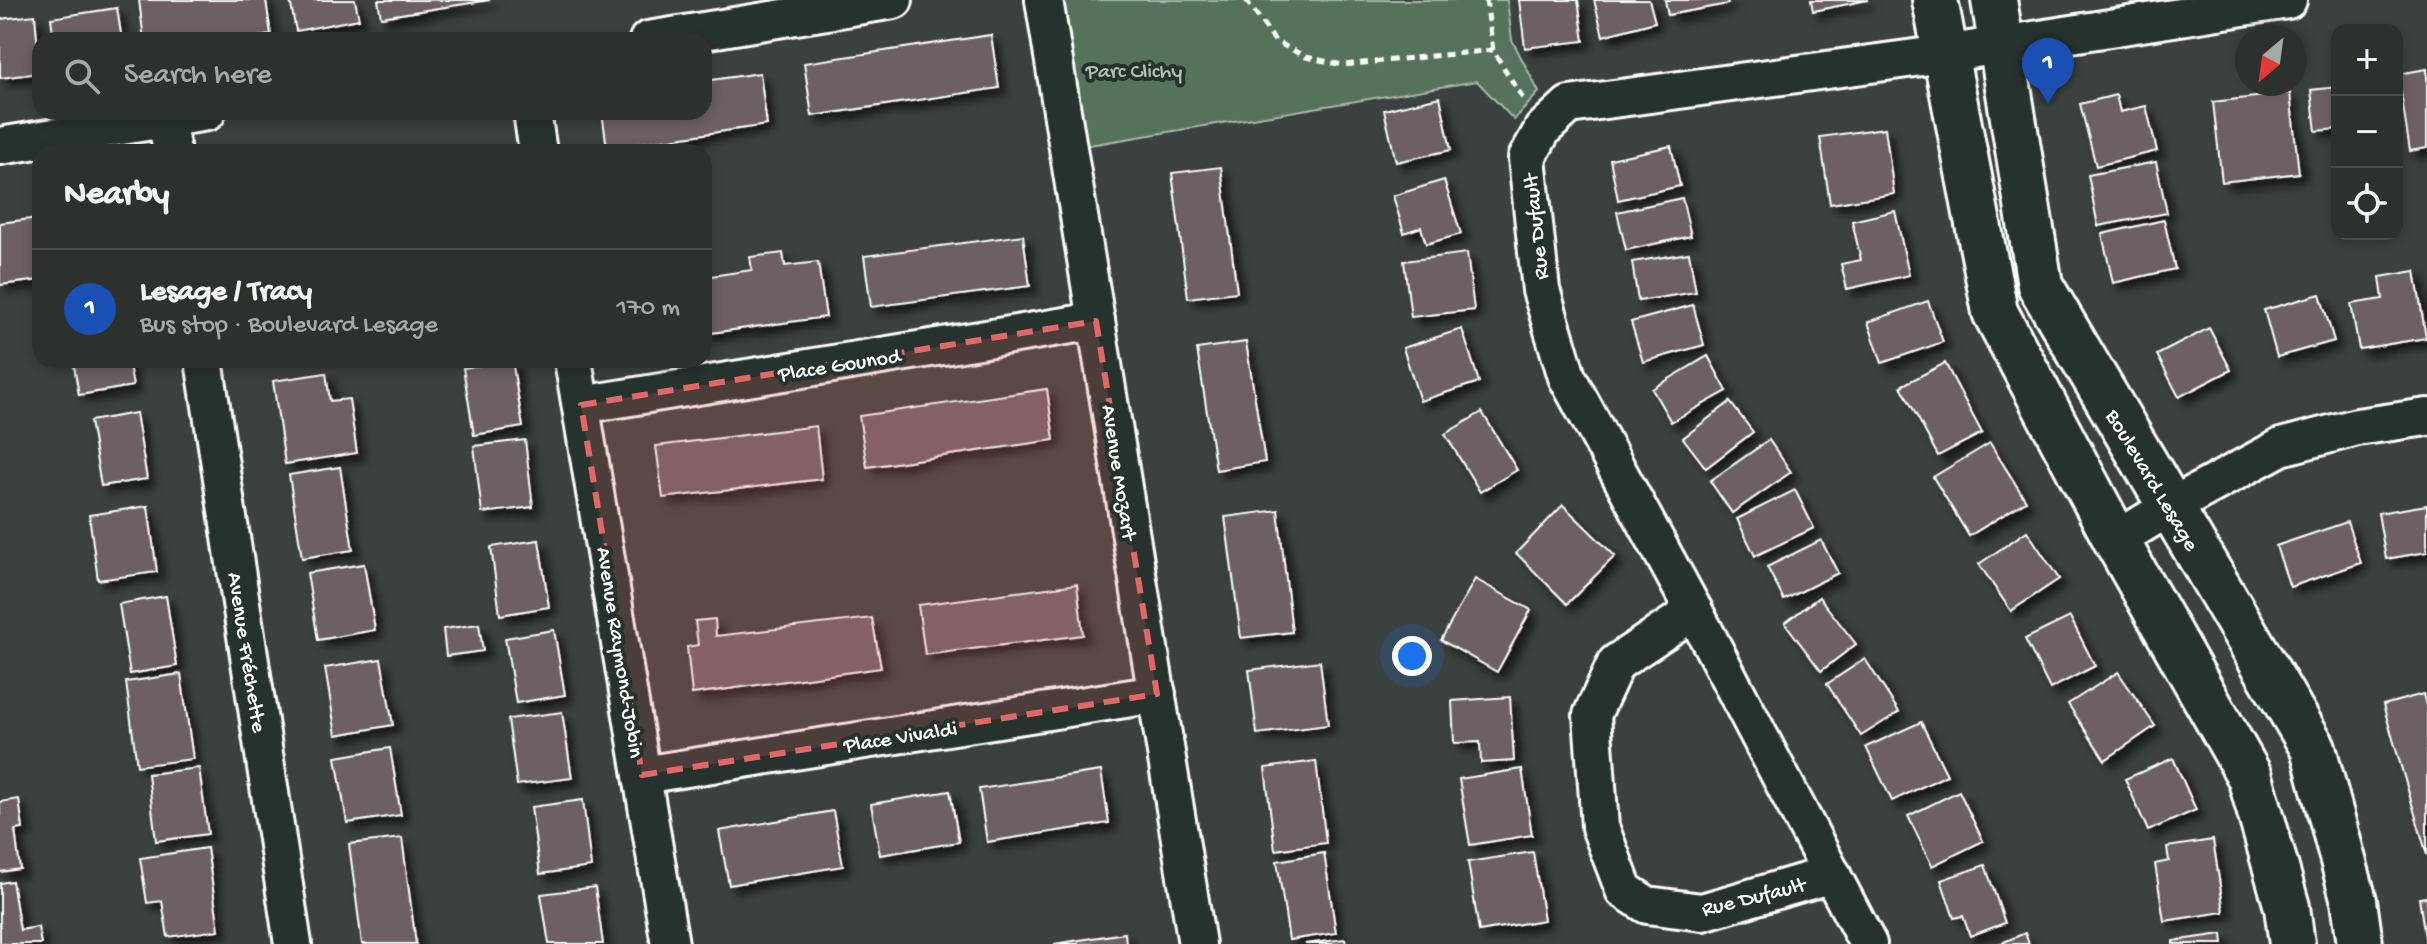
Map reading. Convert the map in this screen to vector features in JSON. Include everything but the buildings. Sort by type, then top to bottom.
[{"type":"street","points":[[697,32],[894,0]]},
{"type":"street","name":"Avenue Mozart","points":[[1044,0],[1197,944]]},
{"type":"street","points":[[1935,0],[1995,312],[2116,540],[2250,777],[2287,907],[2292,944]]},
{"type":"street","name":"Boulevard Lesage","points":[[1994,0],[2040,285],[2313,748],[2354,901],[2360,944]]},
{"type":"street","name":"Rue Dufault","points":[[1868,944],[1694,611],[1567,377],[1541,290],[1527,158],[1543,129],[1569,105],[1944,54],[2288,0]]},
{"type":"street","points":[[0,146],[169,135],[194,120]]},
{"type":"street","points":[[533,120],[537,144]]},
{"type":"street","name":"Place Gounod","points":[[581,405],[1096,321]]},
{"type":"street","name":"Avenue Fréchette","points":[[205,368],[293,944]]},
{"type":"street","name":"Avenue Raymond-Jobin","points":[[574,368],[670,944]]},
{"type":"street","points":[[2116,540],[2281,447],[2357,427],[2427,417]]},
{"type":"street","name":"Rue Dufault","points":[[1694,611],[1616,663],[1592,715],[1600,827],[1624,890],[1647,905],[1702,912],[1832,874]]},
{"type":"street","name":"Place Vivaldi","points":[[642,775],[1157,694]]},
{"type":"path","points":[[1246,0],[1275,41],[1306,57],[1343,65],[1493,50]]},
{"type":"path","points":[[1486,0],[1493,50],[1543,129]]},
{"type":"highlighted area","points":[[1096,321],[1157,694],[642,775],[581,405]]},
{"type":"green space","name":"Parc Clichy","points":[[1054,0],[1507,0],[1512,40],[1539,92],[1514,120],[1477,81],[1077,147]]},
{"type":"place","name":"Lesage / Tracy","points":[[2048,104]]}]
